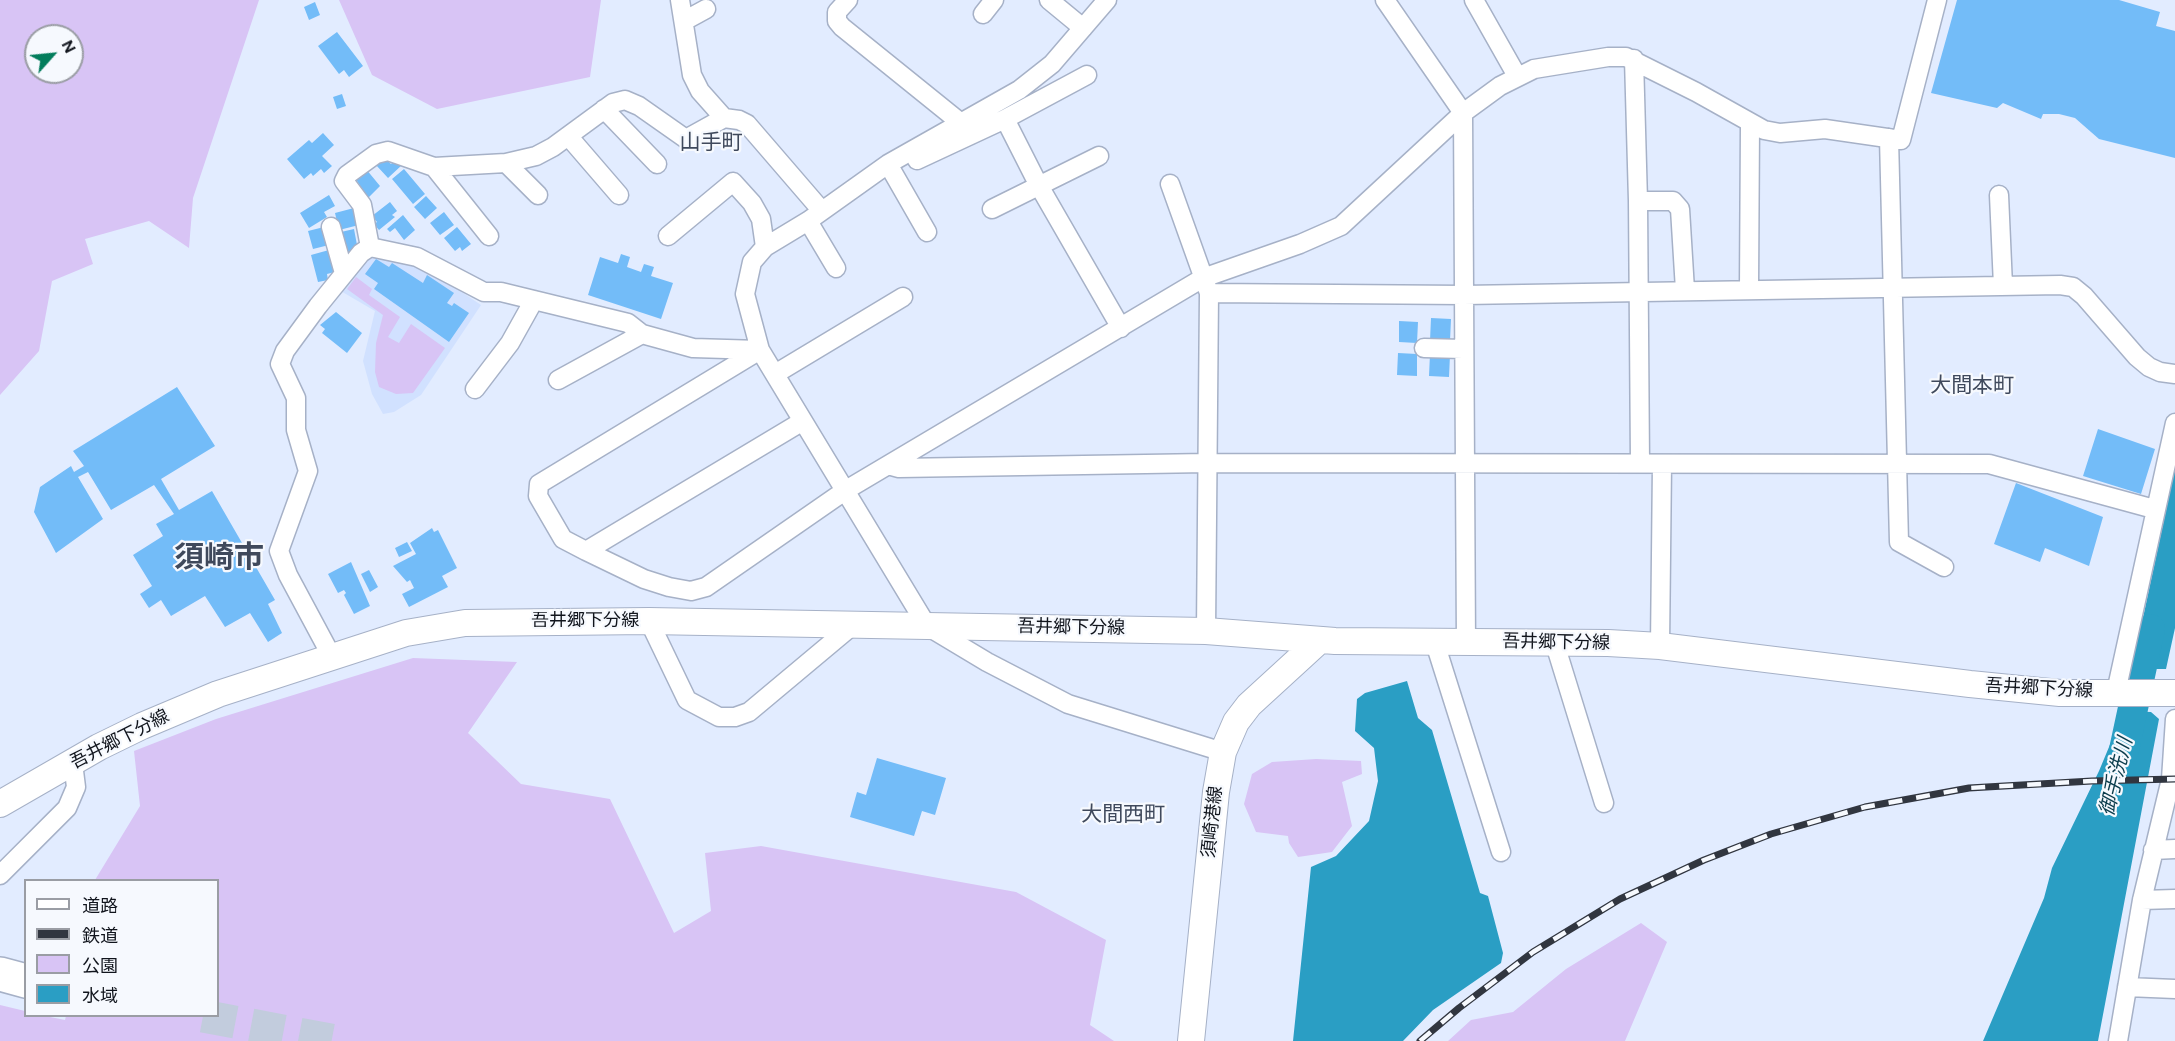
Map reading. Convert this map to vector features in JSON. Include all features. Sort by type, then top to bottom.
[{"type":"highway","points":[[0,974],[24,980]]},
{"type":"main road","name":"吾井郷下分線","points":[[0,804],[134,730],[186,706],[406,633],[454,624],[649,621],[1206,631],[1320,640],[1435,643],[1554,641],[1660,646],[2060,693],[2171,693]]},
{"type":"main road","name":"須崎港線","points":[[1191,1041],[1216,792],[1223,752],[1236,722],[1249,705],[1320,640]]},
{"type":"street","points":[[680,0],[692,75],[700,92],[724,118]]},
{"type":"street","points":[[848,0],[837,12],[837,21],[842,27],[961,123]]},
{"type":"street","points":[[1049,0],[1083,28]]},
{"type":"street","points":[[1107,0],[1052,64],[1028,84],[961,123],[765,247],[752,262],[745,294],[760,350],[927,626],[987,662],[1068,704],[1223,752]]},
{"type":"street","points":[[1385,0],[1463,113],[1463,465],[1466,643]]},
{"type":"street","points":[[760,350],[539,484],[538,496],[563,539],[644,579],[691,591],[706,586],[846,490],[1121,328],[1206,285],[1341,226],[1463,113],[1517,76],[1534,69],[1617,56],[1634,59],[1750,124],[1780,133],[1825,129],[1901,140],[1937,0]]},
{"type":"street","points":[[1480,3],[1517,76]]},
{"type":"street","points":[[684,21],[706,9]]},
{"type":"street","points":[[1634,59],[1638,201],[1640,463]]},
{"type":"street","points":[[891,167],[1005,119],[1087,75]]},
{"type":"street","points":[[370,247],[362,205],[344,181],[347,175],[376,154],[388,151],[434,167],[506,163],[536,156],[568,137],[604,109],[618,101],[630,100],[686,139],[724,118],[747,124],[815,216],[836,268]]},
{"type":"street","points":[[604,109],[657,164]]},
{"type":"street","points":[[1005,119],[1038,184],[1121,328]]},
{"type":"street","points":[[1749,289],[1750,124]]},
{"type":"street","points":[[568,137],[619,195]]},
{"type":"street","points":[[1889,138],[1899,542],[1944,567]]},
{"type":"street","points":[[992,209],[1038,184],[1099,156]]},
{"type":"street","points":[[506,163],[538,195]]},
{"type":"street","points":[[434,167],[489,236]]},
{"type":"street","points":[[891,167],[927,232]]},
{"type":"street","points":[[668,236],[733,182],[752,202],[760,219],[765,247]]},
{"type":"street","points":[[1170,183],[1206,285],[1206,631]]},
{"type":"street","points":[[1999,195],[2003,286]]},
{"type":"street","points":[[1638,201],[1673,201],[1680,209],[1686,290]]},
{"type":"street","points":[[331,227],[344,273]]},
{"type":"street","points":[[332,657],[288,575],[279,551],[306,483],[308,471],[296,430],[296,398],[280,364],[285,351],[361,253],[370,247],[417,257],[484,292],[501,292],[628,323],[642,334],[693,348],[760,350]]},
{"type":"street","points":[[1206,285],[1464,295],[1749,289],[2073,287],[2084,296],[2137,357],[2160,372],[2175,374]]},
{"type":"street","points":[[775,374],[903,297]]},
{"type":"street","points":[[475,389],[510,343],[534,300]]},
{"type":"street","points":[[558,380],[642,334]]},
{"type":"street","points":[[1424,348],[1463,349]]},
{"type":"street","points":[[586,551],[803,422]]},
{"type":"street","points":[[2120,692],[2154,509],[2175,423]]},
{"type":"street","points":[[888,465],[899,468],[1207,463],[2002,466],[2154,509]]},
{"type":"street","points":[[1660,646],[1662,464]]},
{"type":"street","points":[[649,621],[687,700],[719,717],[735,717],[749,712],[854,625]]},
{"type":"street","points":[[1554,641],[1604,803]]},
{"type":"street","points":[[1435,643],[1501,852]]},
{"type":"street","points":[[2118,1041],[2152,850],[2171,779],[2175,719]]},
{"type":"street","points":[[0,875],[67,808],[76,787],[73,763]]},
{"type":"street","points":[[2152,850],[2175,849]]},
{"type":"street","points":[[2142,900],[2175,899]]},
{"type":"street","points":[[2127,987],[2175,989]]},
{"type":"shaded area","points":[[369,254],[417,262],[481,305],[421,395],[394,412],[383,414],[372,394],[363,361],[375,311],[339,290]]},
{"type":"green space","points":[[0,0],[259,0],[193,198],[189,248],[149,221],[85,239],[93,264],[52,281],[39,351],[0,395]]},
{"type":"green space","points":[[339,0],[601,0],[590,77],[437,109],[372,75]]},
{"type":"green space","points":[[356,277],[372,289],[369,295],[400,317],[388,337],[399,343],[411,324],[445,348],[413,393],[396,394],[379,387],[375,372],[376,343],[383,315],[347,289]]},
{"type":"green space","points":[[413,658],[517,662],[468,733],[521,784],[610,799],[674,933],[711,911],[705,853],[761,846],[1016,892],[1106,940],[1090,1025],[1114,1041],[0,1041],[0,1005],[24,1011],[24,1017],[50,1017],[65,1020],[66,1017],[219,1017],[219,879],[96,879],[140,806],[134,751],[216,719]]},
{"type":"green space","points":[[1316,759],[1361,761],[1362,774],[1342,782],[1352,826],[1332,852],[1298,857],[1289,843],[1288,836],[1256,832],[1244,804],[1252,774],[1272,762]]},
{"type":"green space","points":[[1641,923],[1667,942],[1625,1041],[1448,1041],[1471,1020],[1513,1012],[1566,969]]},
{"type":"water","points":[[2175,468],[2175,628],[2166,669],[2132,669]]},
{"type":"water","points":[[1407,681],[1418,718],[1432,730],[1480,893],[1488,896],[1503,953],[1501,963],[1433,1010],[1403,1041],[1293,1041],[1311,867],[1336,856],[1369,821],[1378,781],[1374,748],[1355,731],[1357,699],[1365,693]]},
{"type":"water","points":[[2124,711],[2151,712],[2159,719],[2098,1041],[1983,1041],[2044,898],[2052,868],[2099,771]]},
{"type":"building","points":[[1957,0],[2119,0],[2160,12],[2156,26],[2175,31],[2175,158],[2099,139],[2075,118],[2059,114],[2043,114],[2041,119],[2003,103],[1997,108],[1931,93]]},
{"type":"building","points":[[315,2],[320,15],[309,20],[304,7]]},
{"type":"building","points":[[337,32],[363,66],[349,77],[344,70],[339,74],[318,46]]},
{"type":"building","points":[[342,94],[346,106],[337,109],[333,97]]},
{"type":"building","points":[[323,133],[334,145],[322,156],[332,166],[324,173],[321,169],[313,176],[311,173],[304,179],[287,159],[309,140],[312,143]]},
{"type":"building","points":[[384,157],[391,164],[396,159],[402,165],[388,178],[376,165]]},
{"type":"building","points":[[366,169],[380,186],[368,198],[355,178]]},
{"type":"building","points":[[404,169],[425,194],[413,204],[392,179]]},
{"type":"building","points":[[329,195],[335,206],[324,212],[327,217],[309,228],[300,213]]},
{"type":"building","points":[[426,196],[437,208],[425,219],[414,207]]},
{"type":"building","points":[[390,202],[397,211],[392,215],[395,217],[379,230],[372,216]]},
{"type":"building","points":[[354,208],[359,225],[339,230],[335,213]]},
{"type":"building","points":[[444,212],[454,225],[440,235],[430,223]]},
{"type":"building","points":[[403,215],[415,230],[404,240],[395,228],[390,232],[387,229]]},
{"type":"building","points":[[324,227],[329,245],[313,249],[308,231]]},
{"type":"building","points":[[457,227],[471,244],[462,251],[460,247],[455,251],[444,238]]},
{"type":"building","points":[[354,229],[357,245],[352,254],[346,256],[341,232]]},
{"type":"building","points":[[329,250],[335,272],[327,274],[328,280],[318,282],[311,255]]},
{"type":"building","points":[[621,254],[630,257],[627,267],[641,272],[644,264],[654,267],[651,276],[673,283],[661,319],[588,295],[600,257],[618,263]]},
{"type":"building","points":[[376,259],[389,267],[392,263],[423,283],[427,275],[454,293],[447,303],[452,306],[454,303],[469,313],[449,342],[374,289],[378,283],[365,274]]},
{"type":"building","points":[[336,312],[362,333],[347,353],[322,333],[325,329],[320,325]]},
{"type":"building","points":[[1431,318],[1451,319],[1450,341],[1430,341]]},
{"type":"building","points":[[1399,321],[1418,322],[1417,343],[1399,342]]},
{"type":"building","points":[[1398,353],[1417,354],[1417,376],[1397,375]]},
{"type":"building","points":[[1430,354],[1450,355],[1449,377],[1429,376]]},
{"type":"building","points":[[177,387],[215,446],[161,479],[179,510],[212,491],[275,600],[268,604],[282,633],[268,642],[250,613],[225,627],[205,596],[171,616],[161,600],[149,608],[140,594],[152,586],[133,555],[163,536],[156,524],[174,514],[154,485],[111,510],[88,472],[78,477],[103,519],[56,553],[34,512],[40,487],[71,466],[74,472],[84,466],[73,451]]},
{"type":"building","points":[[2098,429],[2155,449],[2141,494],[2083,476]]},
{"type":"building","points":[[2016,483],[2103,517],[2089,566],[2045,548],[2040,562],[1994,544]]},
{"type":"building","points":[[432,528],[434,532],[438,530],[457,568],[442,576],[448,587],[409,607],[402,594],[414,588],[410,580],[407,582],[393,566],[416,554],[410,543]]},
{"type":"building","points":[[407,542],[412,551],[399,557],[395,548]]},
{"type":"building","points":[[351,562],[370,606],[354,614],[344,595],[346,593],[344,590],[338,593],[328,574]]},
{"type":"building","points":[[369,570],[378,587],[370,592],[361,574]]},
{"type":"building","points":[[877,758],[946,778],[935,815],[922,811],[914,836],[850,817],[857,792],[866,795]]},
{"type":"waterway","name":"御手洗川","points":[[2124,750],[2150,629]]},
{"type":"tunnel","points":[[208,1017],[336,1041]]},
{"type":"railway","points":[[1420,1041],[1533,952],[1620,899],[1704,860],[1771,834],[1865,807],[1969,788],[2175,779]]},
{"type":"district","name":"山手町","points":[[711,143]]},
{"type":"district","name":"大間本町","points":[[1972,386]]},
{"type":"district","name":"須崎市","points":[[219,559]]},
{"type":"district","name":"大間西町","points":[[1123,815]]}]
